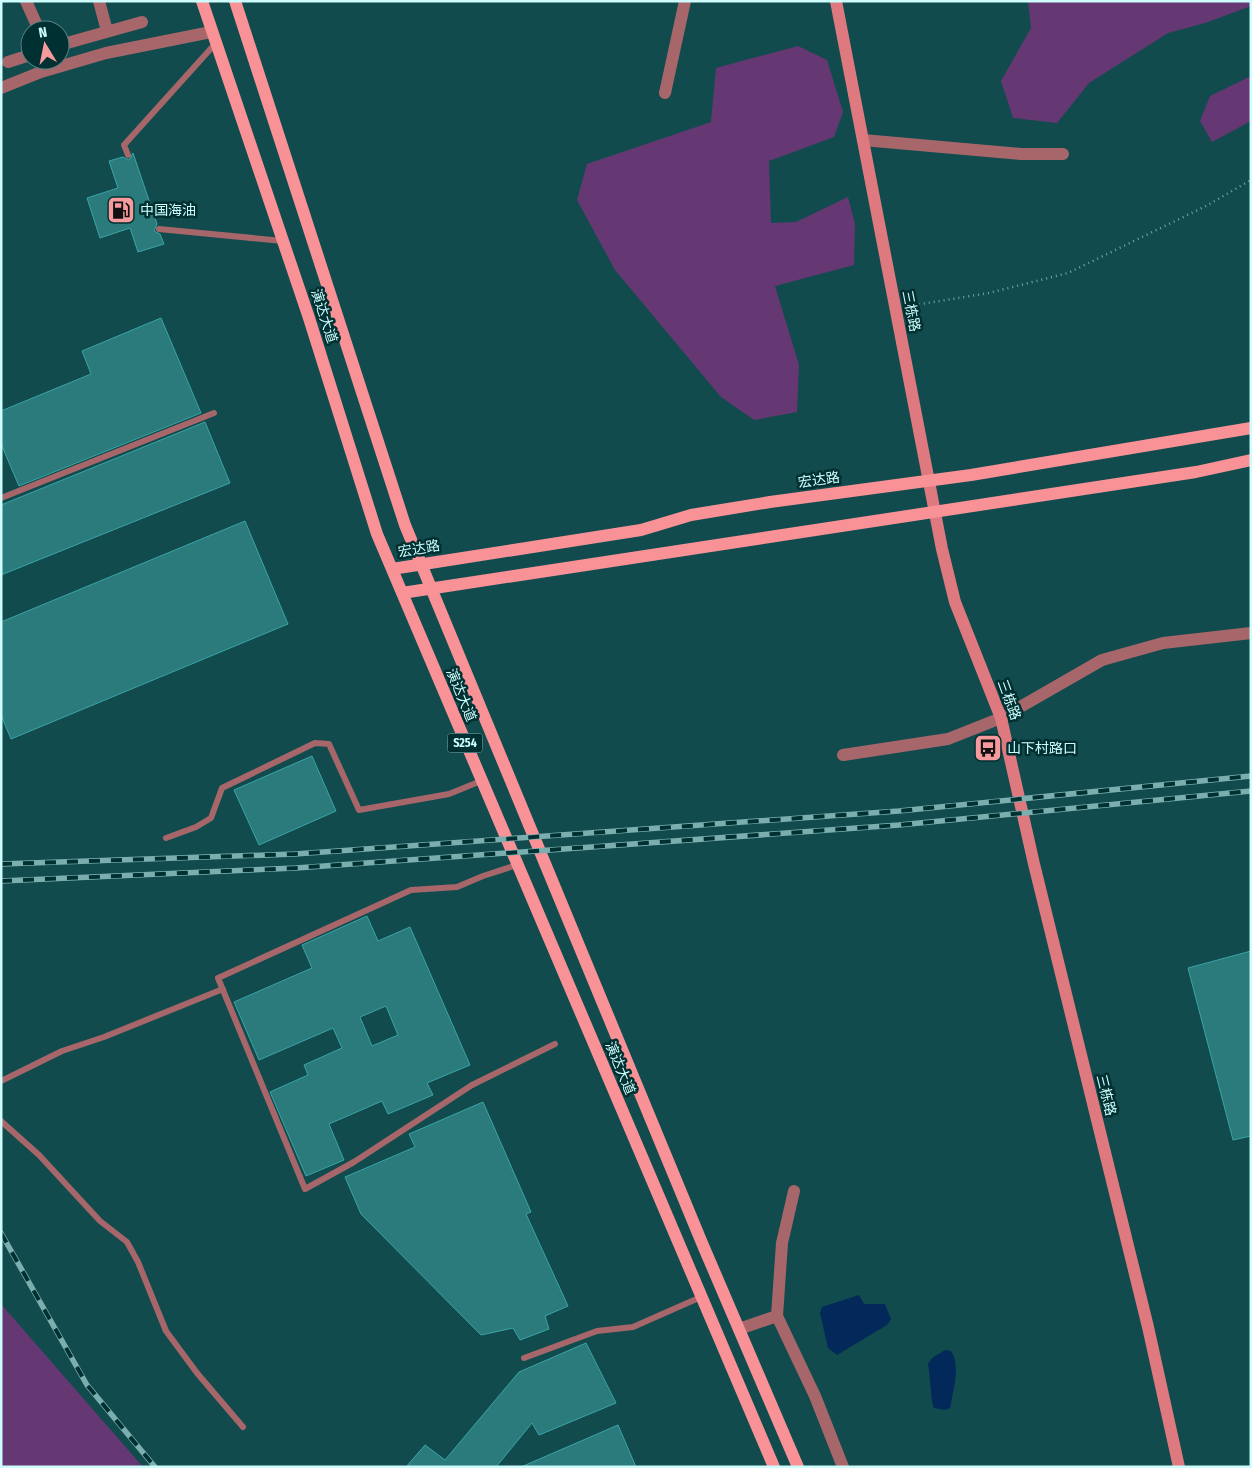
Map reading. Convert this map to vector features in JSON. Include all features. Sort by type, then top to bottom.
[{"type":"main road","name":"演达大道","points":[[202,1],[283,241],[377,534],[774,1467]]},
{"type":"main road","name":"演达大道","points":[[236,1],[388,475],[421,564],[738,1329],[798,1467]]},
{"type":"main road","name":"三栋路","points":[[836,1],[934,512],[955,602],[1001,718],[1034,864],[1148,1327],[1179,1467]]},
{"type":"main road","name":"宏达路","points":[[392,569],[641,530],[691,515],[1186,441],[1251,428]]},
{"type":"main road","points":[[402,593],[1196,472],[1251,460]]},
{"type":"street","points":[[26,1],[35,20]]},
{"type":"street","points":[[99,1],[107,31]]},
{"type":"street","points":[[665,93],[685,1]]},
{"type":"street","points":[[70,43],[142,22]]},
{"type":"street","points":[[1,88],[40,72],[106,52],[213,38]]},
{"type":"street","points":[[8,62],[20,58]]},
{"type":"street","points":[[863,140],[1021,154],[1063,154]]},
{"type":"street","points":[[843,755],[948,739],[1001,718],[1102,660],[1163,643],[1251,633]]},
{"type":"street","points":[[794,1191],[782,1243],[777,1316],[815,1396],[842,1467]]},
{"type":"street","points":[[738,1329],[777,1316]]},
{"type":"lane","points":[[128,155],[124,144],[213,38]]},
{"type":"lane","points":[[159,229],[283,241]]},
{"type":"lane","points":[[1,498],[214,413]]},
{"type":"lane","points":[[166,838],[196,827],[211,818],[222,788],[315,743],[329,744],[359,810],[449,794],[481,781]]},
{"type":"lane","points":[[517,865],[482,876],[457,887],[411,890],[218,978],[305,1189],[354,1162],[472,1085],[555,1044]]},
{"type":"lane","points":[[1,1081],[62,1051],[104,1037],[223,989]]},
{"type":"lane","points":[[1,1121],[39,1155],[100,1221],[127,1242],[138,1262],[166,1331],[197,1373],[242,1427]]},
{"type":"lane","points":[[524,1358],[597,1330],[633,1327],[701,1297]]},
{"type":"path","points":[[895,308],[989,294],[1068,273],[1206,206],[1251,180]]},
{"type":"shaded area","points":[[1028,1],[1251,1],[1251,6],[1205,23],[1168,33],[1089,83],[1057,123],[1013,118],[1001,81],[1031,28]]},
{"type":"shaded area","points":[[798,46],[827,60],[843,112],[834,137],[769,161],[771,223],[796,222],[848,197],[855,224],[854,265],[775,286],[799,365],[797,412],[754,420],[721,397],[615,270],[577,200],[587,164],[711,122],[716,68]]},
{"type":"shaded area","points":[[1251,76],[1251,121],[1212,142],[1200,121],[1210,96]]},
{"type":"shaded area","points":[[1,1304],[143,1467],[1,1467]]},
{"type":"water","points":[[859,1295],[864,1304],[885,1304],[891,1319],[887,1325],[837,1355],[828,1348],[820,1313],[822,1307]]},
{"type":"water","points":[[945,1350],[951,1351],[956,1371],[950,1408],[945,1410],[934,1408],[928,1364],[932,1358]]},
{"type":"building","name":"中国海油","points":[[133,153],[157,224],[154,231],[160,234],[164,244],[138,252],[130,228],[100,238],[87,198],[118,188],[109,161],[123,157],[129,160]]},
{"type":"building","points":[[161,318],[201,413],[19,486],[1,444],[1,411],[91,374],[82,351]]},
{"type":"building","points":[[205,422],[230,483],[1,575],[1,505]]},
{"type":"building","points":[[245,521],[288,624],[11,739],[1,715],[1,622]]},
{"type":"building","points":[[312,756],[336,811],[259,845],[234,790]]},
{"type":"building","points":[[367,916],[378,941],[410,927],[470,1065],[427,1083],[433,1095],[388,1114],[382,1101],[329,1124],[344,1160],[306,1176],[270,1092],[308,1075],[304,1065],[342,1048],[333,1028],[259,1060],[234,1002],[312,968],[302,945]],"holes":[[[386,1006],[398,1035],[372,1046],[360,1017]]]},
{"type":"building","points":[[1251,951],[1251,1136],[1233,1140],[1188,968]]},
{"type":"building","points":[[483,1102],[531,1212],[526,1214],[568,1306],[545,1316],[549,1329],[520,1340],[513,1328],[481,1335],[361,1214],[345,1177],[415,1147],[409,1134]]},
{"type":"building","points":[[586,1343],[616,1403],[539,1435],[532,1423],[496,1467],[406,1467],[425,1445],[445,1460],[519,1372]]},
{"type":"building","points":[[618,1425],[636,1467],[521,1467]]},
{"type":"railway","points":[[1,864],[295,854],[899,811],[1251,776]]},
{"type":"railway","points":[[1,881],[296,868],[899,825],[1251,791]]},
{"type":"railway","points":[[1,1233],[87,1385],[155,1467]]},
{"type":"place","name":"中国海油","points":[[121,210]]},
{"type":"place","name":"山下村路口","points":[[988,748]]}]
